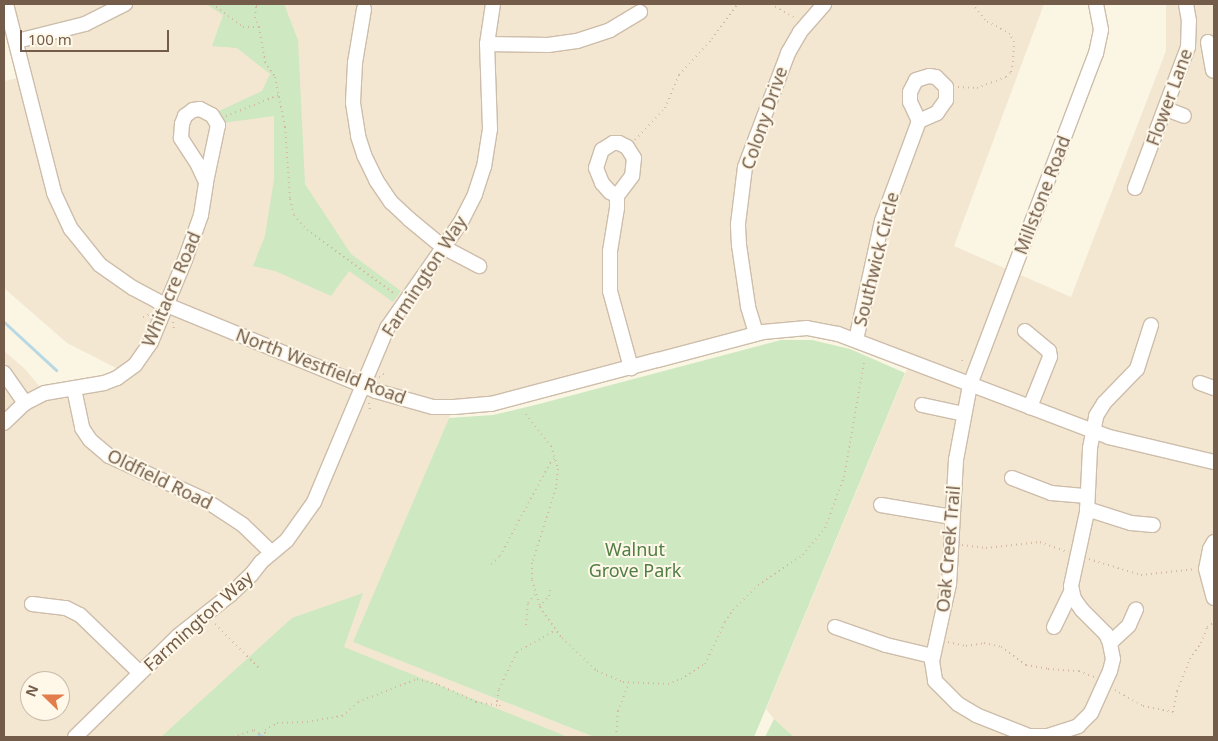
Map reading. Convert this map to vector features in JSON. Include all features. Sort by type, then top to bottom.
[{"type":"street","name":"North Westfield Road","points":[[6,4],[12,37],[54,193],[71,230],[100,264],[115,277],[166,305],[363,386],[434,406],[474,406],[524,396],[756,333],[807,328],[838,334],[856,340],[1093,431],[1171,453],[1214,462]]},
{"type":"street","points":[[12,37],[84,24],[125,4]]},
{"type":"street","name":"Farmington Way","points":[[75,737],[178,636],[233,592],[298,526],[314,502],[387,328],[469,208],[484,167],[490,128],[487,44],[493,4]]},
{"type":"street","name":"Colony Drive","points":[[756,333],[748,306],[739,245],[738,224],[746,167],[751,146],[788,53],[800,32],[824,4]]},
{"type":"street","name":"Millstone Road","points":[[970,385],[1096,53],[1101,30],[1096,4]]},
{"type":"street","name":"Flower Lane","points":[[1135,188],[1188,47],[1189,21],[1186,4]]},
{"type":"street","points":[[363,6],[353,103],[361,146],[376,180],[391,202],[443,247],[479,266]]},
{"type":"street","points":[[487,44],[548,45],[577,41],[610,30],[644,6]]},
{"type":"street","points":[[1188,47],[1211,42],[1214,71]]},
{"type":"street","points":[[929,76],[936,78],[942,82],[946,91],[946,100],[937,113],[919,121],[910,102],[910,92],[916,80],[929,76]]},
{"type":"street","points":[[1166,109],[1184,116]]},
{"type":"street","points":[[206,182],[197,163],[183,145],[180,130],[185,116],[193,110],[206,111],[216,120]]},
{"type":"street","name":"Whitacre Road","points":[[4,423],[26,403],[45,393],[74,389],[117,378],[135,365],[151,342],[201,215],[206,182],[215,147],[216,120]]},
{"type":"street","name":"Southwick Circle","points":[[856,340],[882,220],[919,121]]},
{"type":"street","points":[[617,196],[610,192],[602,183],[596,168],[597,161],[606,146],[619,143],[627,147],[634,158],[635,167],[628,182],[617,196],[617,208],[610,251],[610,291],[631,368]]},
{"type":"street","points":[[1136,609],[1129,625],[1110,643],[1106,634],[1082,610],[1070,586],[1087,502],[1090,448],[1096,416],[1104,403],[1137,369],[1151,325]]},
{"type":"street","points":[[1025,331],[1048,351],[1050,357],[1030,407]]},
{"type":"street","points":[[4,373],[26,403]]},
{"type":"street","points":[[1200,383],[1214,388]]},
{"type":"street","name":"Oak Creek Trail","points":[[970,385],[956,460],[948,584],[932,656],[936,681],[958,704],[976,715],[1029,736],[1048,736],[1078,726],[1091,713],[1105,683],[1112,659],[1110,643]]},
{"type":"street","name":"Oldfield Road","points":[[74,389],[82,428],[90,440],[109,456],[205,500],[243,526],[272,553]]},
{"type":"street","points":[[922,405],[964,414]]},
{"type":"street","points":[[1012,478],[1051,493],[1087,502],[1131,523],[1153,525]]},
{"type":"street","points":[[881,505],[952,517]]},
{"type":"street","points":[[1214,542],[1210,549],[1206,569],[1214,598]]},
{"type":"street","points":[[1054,627],[1072,590]]},
{"type":"street","points":[[32,604],[66,608],[80,615],[140,673]]},
{"type":"street","points":[[835,627],[886,645],[932,656]]},
{"type":"path","points":[[212,4],[243,27],[258,27]]},
{"type":"path","points":[[260,4],[256,6],[255,18],[264,62],[274,77],[285,127],[290,199],[294,215],[307,230],[395,294]]},
{"type":"path","points":[[627,147],[661,114],[680,75],[712,39],[738,4]]},
{"type":"path","points":[[771,4],[797,20]]},
{"type":"path","points":[[946,91],[960,87],[977,88],[1006,77],[1014,62],[1014,42],[1010,34],[986,20],[972,4]]},
{"type":"path","points":[[216,120],[278,96]]},
{"type":"path","points":[[143,317],[150,314]]},
{"type":"path","points":[[173,322],[174,329]]},
{"type":"path","points":[[962,360],[964,364]]},
{"type":"path","points":[[526,414],[551,446],[556,457],[558,470],[556,488],[532,564],[535,595],[540,607],[556,630],[597,671],[609,678],[629,683],[668,684],[682,679],[705,664],[733,610],[758,585],[803,555],[816,542],[832,514],[844,478],[864,362]]},
{"type":"path","points":[[378,378],[386,373]]},
{"type":"path","points":[[368,401],[370,410]]},
{"type":"path","points":[[491,564],[500,556],[550,463],[556,457]]},
{"type":"path","points":[[540,607],[549,596],[550,590]]},
{"type":"path","points":[[526,625],[528,603],[535,595]]},
{"type":"path","points":[[944,640],[966,646],[989,644],[1001,647],[1026,665],[1048,669],[1080,671],[1105,683],[1136,703],[1158,710],[1173,712],[1179,686],[1190,659],[1201,643],[1207,627],[1214,622]]},
{"type":"path","points":[[215,624],[260,669]]},
{"type":"path","points":[[234,737],[254,730],[259,734],[265,733],[265,730],[277,723],[306,722],[342,716],[358,702],[417,680],[439,685],[476,702],[500,706],[497,701],[499,689],[517,652],[556,630]]},
{"type":"path","points":[[616,737],[618,711],[629,683]]},
{"type":"shaded area","points":[[7,4],[1044,4],[954,246],[1071,297],[1166,51],[1166,4],[1214,4],[1214,737],[794,737],[774,719],[766,709],[910,362],[807,328],[455,407],[449,418],[354,642],[594,737],[4,737],[4,351],[25,369],[45,393],[126,373],[67,343],[4,288],[4,81],[23,77]]},
{"type":"green space","points":[[206,4],[284,4],[298,40],[305,184],[351,254],[401,291],[393,302],[349,271],[331,296],[275,271],[253,266],[265,236],[274,179],[274,116],[222,123],[217,112],[262,91],[270,74],[237,48],[212,46],[223,15]]},
{"type":"green space","name":"Walnut Grove Park","points":[[781,340],[812,340],[850,349],[905,373],[754,737],[594,737],[353,642],[449,418],[493,415]]},
{"type":"green space","points":[[363,593],[344,647],[568,737],[161,737],[292,618]]},
{"type":"green space","points":[[774,719],[794,737],[765,737]]},
{"type":"waterway","points":[[4,322],[56,370]]},
{"type":"waterway","points":[[257,737],[259,735],[264,737]]}]
